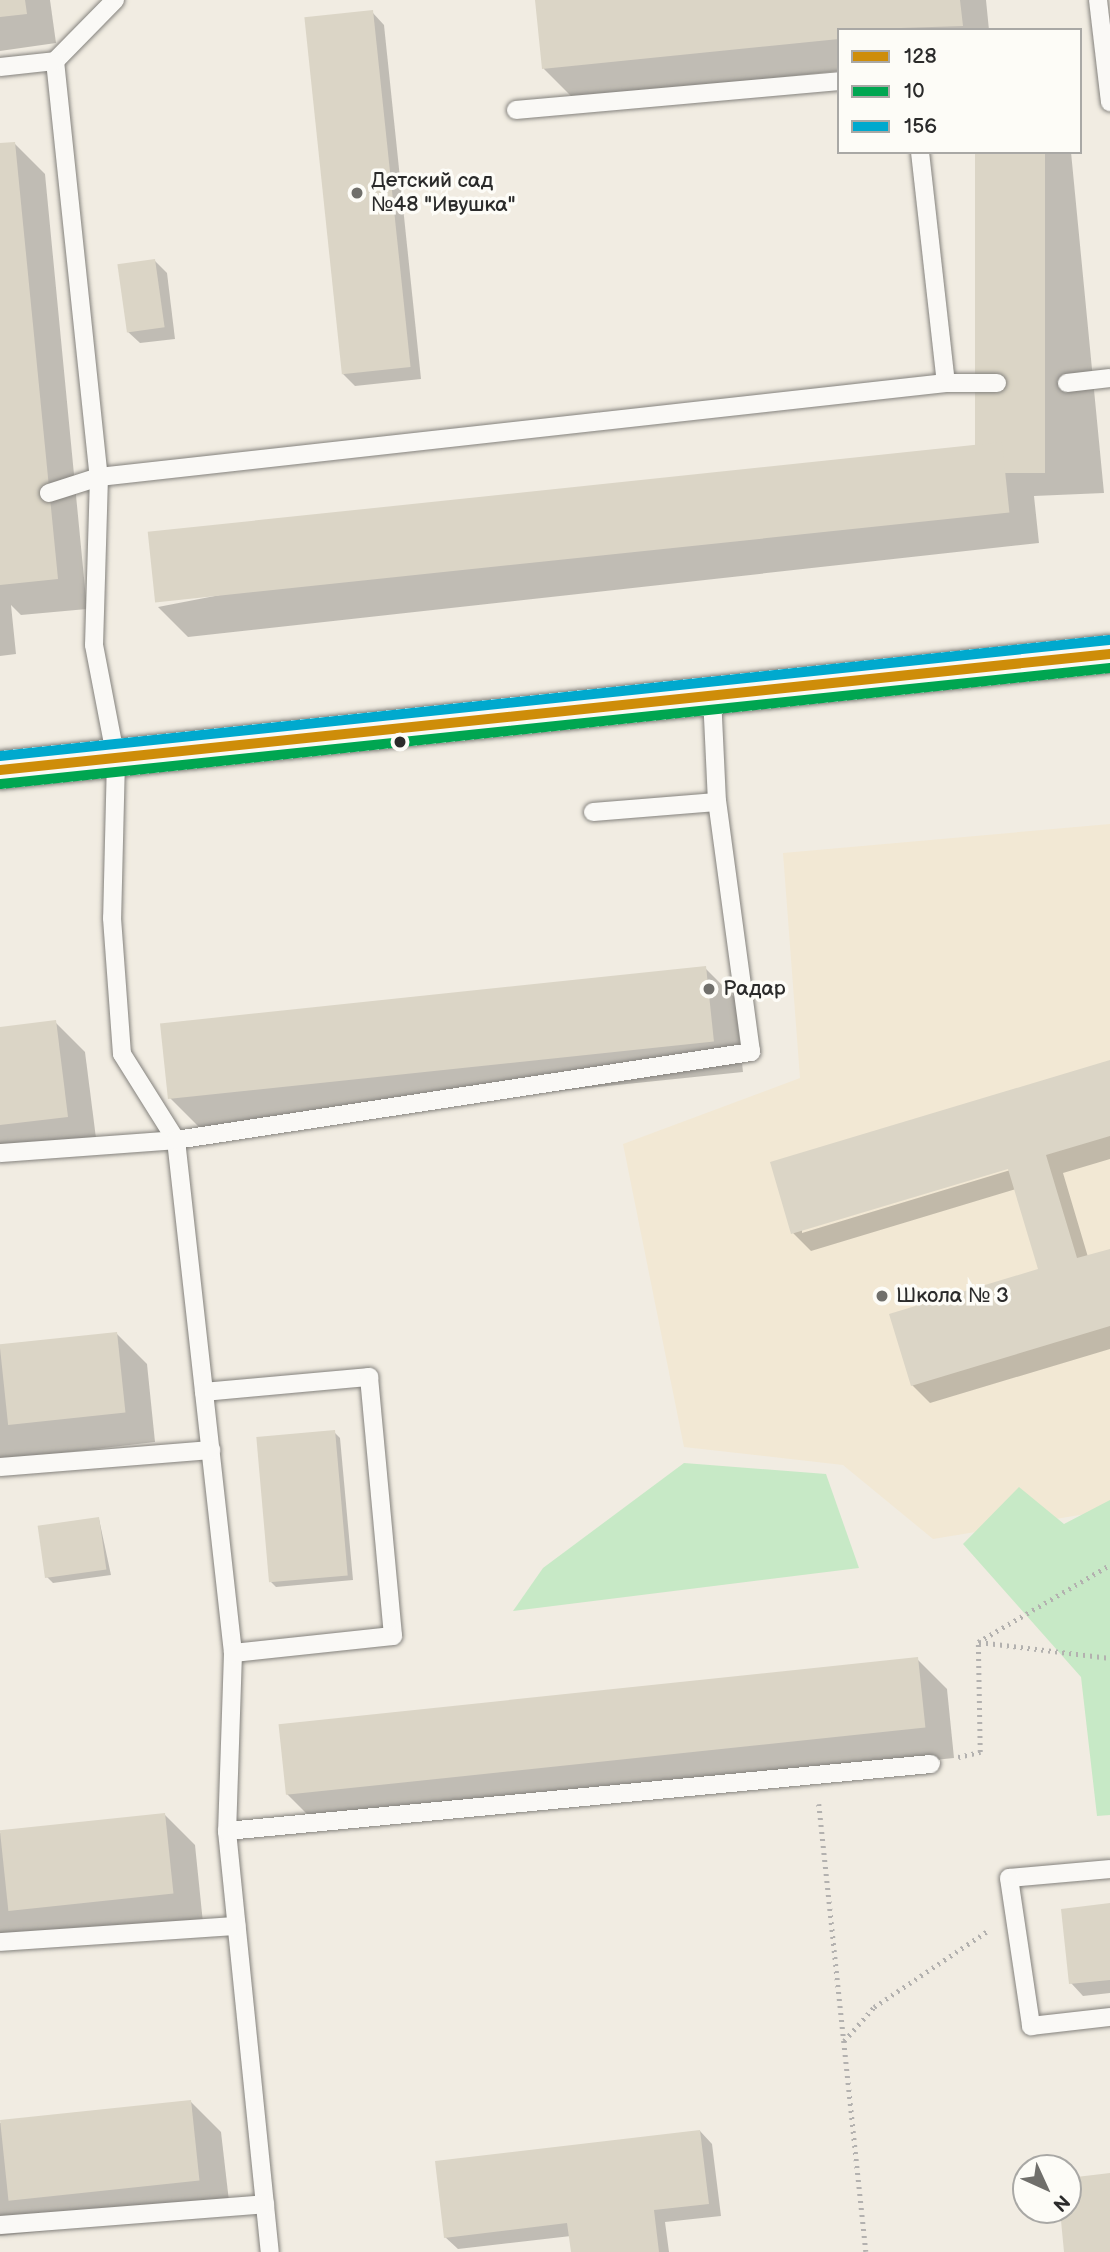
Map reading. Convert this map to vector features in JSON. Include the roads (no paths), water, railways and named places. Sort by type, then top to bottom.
[{"type":"street","points":[[0,770],[1110,654]]},
{"type":"lane","points":[[0,67],[55,61],[115,0]]},
{"type":"lane","points":[[1098,0],[1109,75],[1110,102]]},
{"type":"lane","points":[[55,61],[99,477],[94,645],[116,759],[112,918],[122,1054],[176,1140],[233,1653],[227,1831],[270,2252]]},
{"type":"lane","points":[[516,110],[837,81]]},
{"type":"lane","points":[[920,154],[946,383]]},
{"type":"lane","points":[[1067,383],[1110,378]]},
{"type":"lane","points":[[49,493],[99,477],[946,383],[998,383]]},
{"type":"lane","points":[[0,1153],[176,1140],[751,1052],[717,802],[712,696]]},
{"type":"lane","points":[[593,812],[717,802]]},
{"type":"lane","points":[[204,1392],[369,1377],[393,1636],[233,1653]]},
{"type":"lane","points":[[0,1467],[211,1450]]},
{"type":"lane","points":[[227,1831],[931,1764]]},
{"type":"lane","points":[[1110,1869],[1009,1878],[1031,2026],[1110,2017]]},
{"type":"lane","points":[[0,1941],[236,1926]]},
{"type":"lane","points":[[0,2225],[265,2204]]},
{"type":"place","name":"Детский сад №48 \"Ивушка\"","points":[[357,193]]},
{"type":"place","name":"Радар","points":[[709,989]]},
{"type":"place","name":"Школа № 3","points":[[882,1296]]}]
